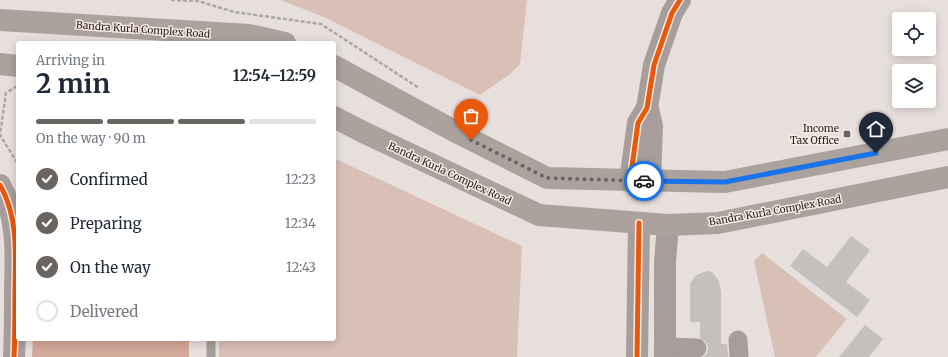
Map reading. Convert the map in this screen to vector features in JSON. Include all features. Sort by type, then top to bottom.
[{"type":"main road","name":"Bandra Kurla Complex Road","points":[[1,20],[249,35],[276,41]]},
{"type":"main road","points":[[0,64],[16,66]]},
{"type":"main road","points":[[336,67],[458,133],[547,178],[725,182],[948,139]]},
{"type":"main road","name":"Bandra Kurla Complex Road","points":[[336,118],[539,215],[668,225],[718,223],[948,177]]},
{"type":"street","points":[[640,181],[638,123],[647,108],[654,65],[672,13],[680,0]]},
{"type":"street","points":[[1,190],[13,223],[16,250],[14,357]]},
{"type":"street","points":[[637,357],[639,223]]},
{"type":"street","points":[[668,225],[665,262],[665,352],[697,349]]},
{"type":"lane","points":[[211,357],[212,341]]},
{"type":"path","points":[[171,0],[198,1]]},
{"type":"path","points":[[16,86],[6,93],[0,135],[16,161]]},
{"type":"shaded area","points":[[280,0],[527,0],[520,64],[510,74],[480,95],[324,17]]},
{"type":"shaded area","points":[[336,159],[522,246],[517,357],[219,357],[219,341],[336,341]]},
{"type":"shaded area","points":[[762,253],[847,319],[816,357],[775,357],[754,261]]},
{"type":"shaded area","points":[[33,341],[189,341],[189,357],[32,357]]},
{"type":"pier","points":[[57,0],[198,0],[200,41],[52,41]]},
{"type":"building","points":[[851,236],[870,250],[846,282],[870,300],[857,317],[790,266],[803,249],[827,267]]},
{"type":"building","points":[[708,271],[713,273],[719,281],[721,292],[721,344],[727,344],[728,357],[703,357],[707,353],[708,348],[706,342],[700,338],[700,322],[690,322],[690,284],[695,276]]},
{"type":"building","points":[[865,325],[883,339],[869,357],[839,357]]},
{"type":"cycle path","points":[[630,181],[638,123],[647,108],[654,65],[672,13],[680,0]]},
{"type":"cycle path","points":[[0,185],[10,210],[15,236],[16,263],[14,357]]},
{"type":"cycle path","points":[[637,357],[639,223]]},
{"type":"way so far","points":[[471,140],[547,178],[644,181]]},
{"type":"place","name":"Income Tax Office","points":[[847,134]]},
{"type":"route","points":[[644,181],[725,182],[876,153]]}]
